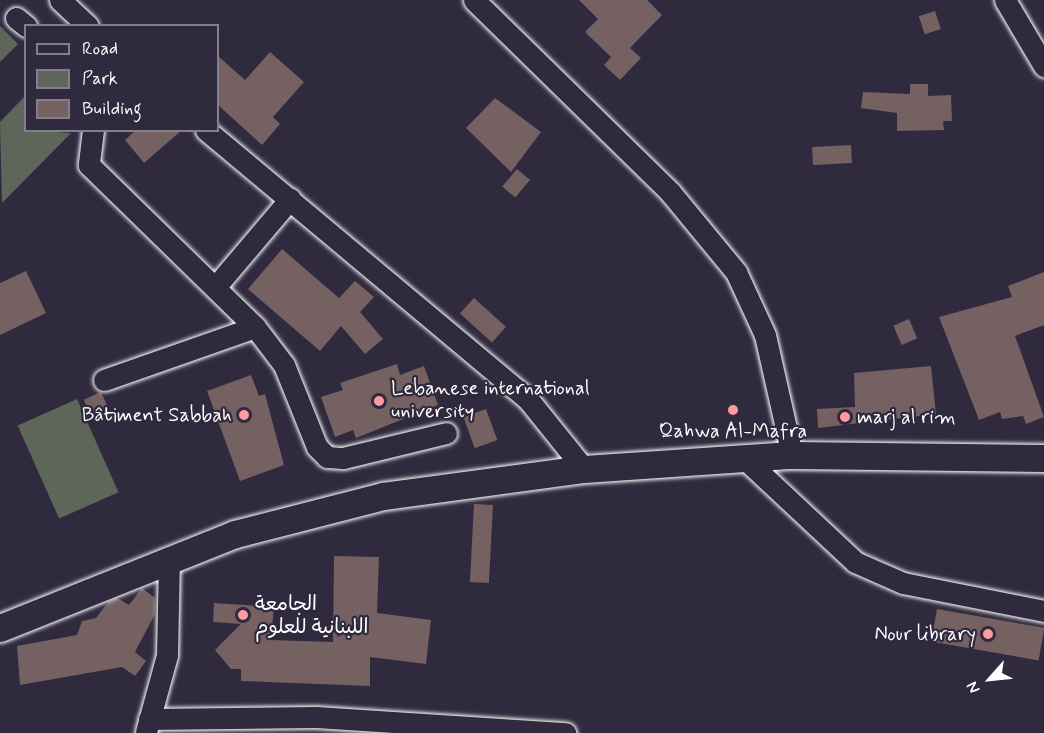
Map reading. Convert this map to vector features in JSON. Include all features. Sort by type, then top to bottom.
[{"type":"street","points":[[60,0],[86,24]]},
{"type":"street","points":[[474,0],[715,242],[765,335],[792,455]]},
{"type":"street","points":[[1005,0],[1044,66]]},
{"type":"street","points":[[93,132],[89,165],[217,285],[255,327],[284,365],[317,447],[327,457],[343,458],[446,433]]},
{"type":"street","points":[[208,132],[526,398],[584,469]]},
{"type":"street","points":[[217,285],[290,199]]},
{"type":"street","points":[[104,380],[255,327]]},
{"type":"street","points":[[0,628],[169,558],[322,507],[584,469],[744,458],[792,455],[1044,458]]},
{"type":"street","points":[[744,458],[855,562],[903,583],[1044,611]]},
{"type":"street","points":[[169,558],[170,633],[147,726],[315,717],[565,733]]},
{"type":"green space","points":[[0,26],[18,44],[0,62]]},
{"type":"green space","points":[[24,97],[24,132],[71,133],[2,203],[0,122]]},
{"type":"green space","points":[[77,399],[118,492],[59,519],[18,425]]},
{"type":"building","points":[[579,0],[647,0],[662,15],[630,48],[641,58],[620,80],[604,65],[611,57],[585,32],[598,19]]},
{"type":"building","points":[[935,11],[941,29],[925,34],[919,16]]},
{"type":"building","points":[[270,52],[304,82],[273,117],[280,124],[262,145],[219,106],[219,57],[245,80]]},
{"type":"building","points":[[910,84],[928,84],[928,96],[951,95],[952,121],[943,121],[944,130],[897,131],[897,113],[861,108],[863,92],[910,94]]},
{"type":"building","points":[[495,98],[541,132],[511,172],[466,128]]},
{"type":"building","points":[[134,132],[180,132],[144,163],[125,140]]},
{"type":"building","points":[[851,145],[852,163],[813,165],[812,147]]},
{"type":"building","points":[[517,169],[530,180],[515,198],[502,187]]},
{"type":"building","points":[[282,249],[339,298],[355,281],[374,297],[360,312],[383,339],[365,354],[341,326],[320,351],[248,289]]},
{"type":"building","points":[[26,271],[46,313],[0,335],[0,283]]},
{"type":"building","points":[[1044,272],[1044,325],[1015,336],[1044,417],[1026,424],[1023,416],[1002,419],[1000,412],[979,420],[939,317],[1012,297],[1008,286]]},
{"type":"building","points":[[474,298],[506,327],[492,342],[460,314]]},
{"type":"building","points":[[909,319],[917,338],[902,345],[893,326]]},
{"type":"building","name":"Lebanese international university","points":[[397,364],[400,375],[424,366],[438,405],[356,438],[353,430],[335,437],[321,397],[343,390],[340,383]]},
{"type":"building","points":[[931,366],[936,414],[818,428],[817,409],[855,407],[854,373]]},
{"type":"building","name":"Bâtiment Sabbah","points":[[251,375],[259,396],[265,394],[284,465],[240,481],[207,391]]},
{"type":"building","points":[[101,392],[108,408],[91,415],[84,400]]},
{"type":"building","points":[[486,409],[497,440],[475,448],[463,417]]},
{"type":"building","points":[[474,504],[493,505],[489,583],[470,582]]},
{"type":"building","name":"الجامعة اللبنانية للعلوم","points":[[334,556],[379,557],[377,613],[431,620],[426,664],[370,657],[370,686],[241,681],[241,669],[231,669],[215,650],[241,624],[213,622],[214,603],[274,607],[271,640],[333,642]]},
{"type":"building","points":[[142,588],[155,598],[155,614],[135,652],[146,661],[135,676],[122,667],[20,685],[17,646],[77,635],[82,621],[96,618],[109,601],[117,598],[129,605]]},
{"type":"building","name":"Nour library","points":[[937,609],[1044,628],[1039,660],[931,641]]},
{"type":"place","name":"Lebanese international university","points":[[379,401]]},
{"type":"place","name":"Qahwa Al-Mafra","points":[[733,410]]},
{"type":"place","name":"Bâtiment Sabbah","points":[[244,415]]},
{"type":"place","name":"marj al rim","points":[[845,417]]},
{"type":"place","name":"الجامعة اللبنانية للعلوم","points":[[243,615]]},
{"type":"place","name":"Nour library","points":[[988,634]]}]
